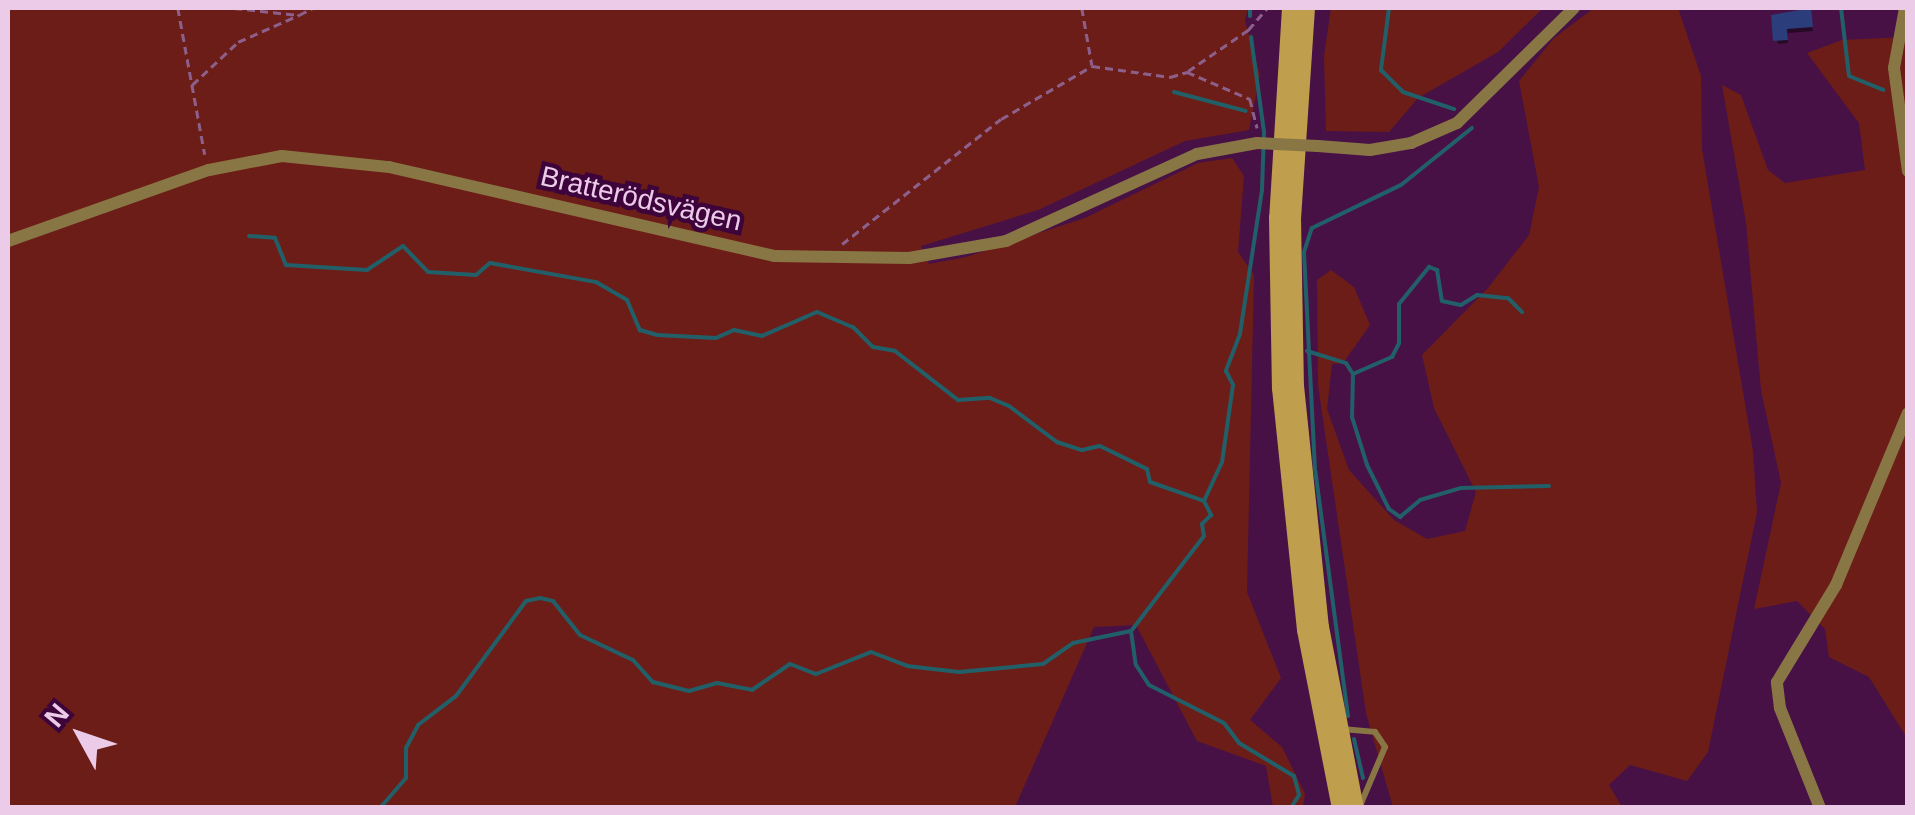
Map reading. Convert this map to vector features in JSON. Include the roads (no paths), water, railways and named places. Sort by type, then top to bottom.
[{"type":"main road","points":[[1291,8],[1278,218],[1280,388],[1292,525],[1331,731],[1357,808]]},
{"type":"main road","points":[[1306,8],[1292,218],[1295,386],[1306,524],[1341,808]]},
{"type":"street","name":"Bratterödsvägen","points":[[8,241],[210,170],[282,156],[337,158],[775,256],[936,256],[1006,242],[1197,154],[1257,143],[1370,150],[1411,143],[1456,124],[1574,8]]},
{"type":"street","points":[[1905,8],[1894,68],[1908,171]]},
{"type":"street","points":[[1820,808],[1780,708],[1776,682],[1836,584],[1908,413]]},
{"type":"lane","points":[[1331,731],[1364,728],[1385,746],[1357,808]]},
{"type":"waterway","points":[[1250,8],[1250,16]]},
{"type":"waterway","points":[[1389,8],[1381,70],[1403,92],[1454,109]]},
{"type":"waterway","points":[[1841,8],[1849,76],[1883,90]]},
{"type":"waterway","points":[[1251,37],[1264,132],[1262,190],[1240,334],[1226,371],[1233,385],[1222,462],[1204,501],[1211,515],[1202,524],[1204,536],[1131,631],[1136,665],[1149,685],[1224,723],[1239,743],[1294,776],[1299,795],[1291,808]]},
{"type":"waterway","points":[[1174,92],[1246,111]]},
{"type":"waterway","points":[[1348,716],[1315,470],[1304,252],[1312,228],[1401,185],[1472,128]]},
{"type":"waterway","points":[[249,236],[275,238],[286,265],[367,270],[403,246],[428,272],[476,275],[490,263],[596,282],[627,300],[640,330],[657,335],[716,338],[734,330],[762,336],[817,312],[853,327],[873,347],[895,351],[958,400],[990,398],[1009,406],[1057,442],[1082,450],[1100,446],[1147,469],[1150,482],[1204,501]]},
{"type":"waterway","points":[[1353,374],[1392,357],[1399,343],[1399,304],[1429,267],[1437,270],[1442,301],[1461,305],[1477,295],[1508,298],[1522,312]]},
{"type":"waterway","points":[[1307,351],[1346,363],[1353,374],[1352,417],[1367,465],[1389,509],[1400,517],[1420,500],[1461,488],[1549,486]]},
{"type":"waterway","points":[[380,808],[406,778],[406,748],[418,725],[456,696],[526,601],[553,601],[580,635],[633,660],[653,682],[689,691],[717,683],[752,690],[790,664],[816,674],[871,652],[907,666],[959,672],[1043,664],[1073,643],[1131,631]]},
{"type":"waterway","points":[[1354,739],[1363,778]]}]
